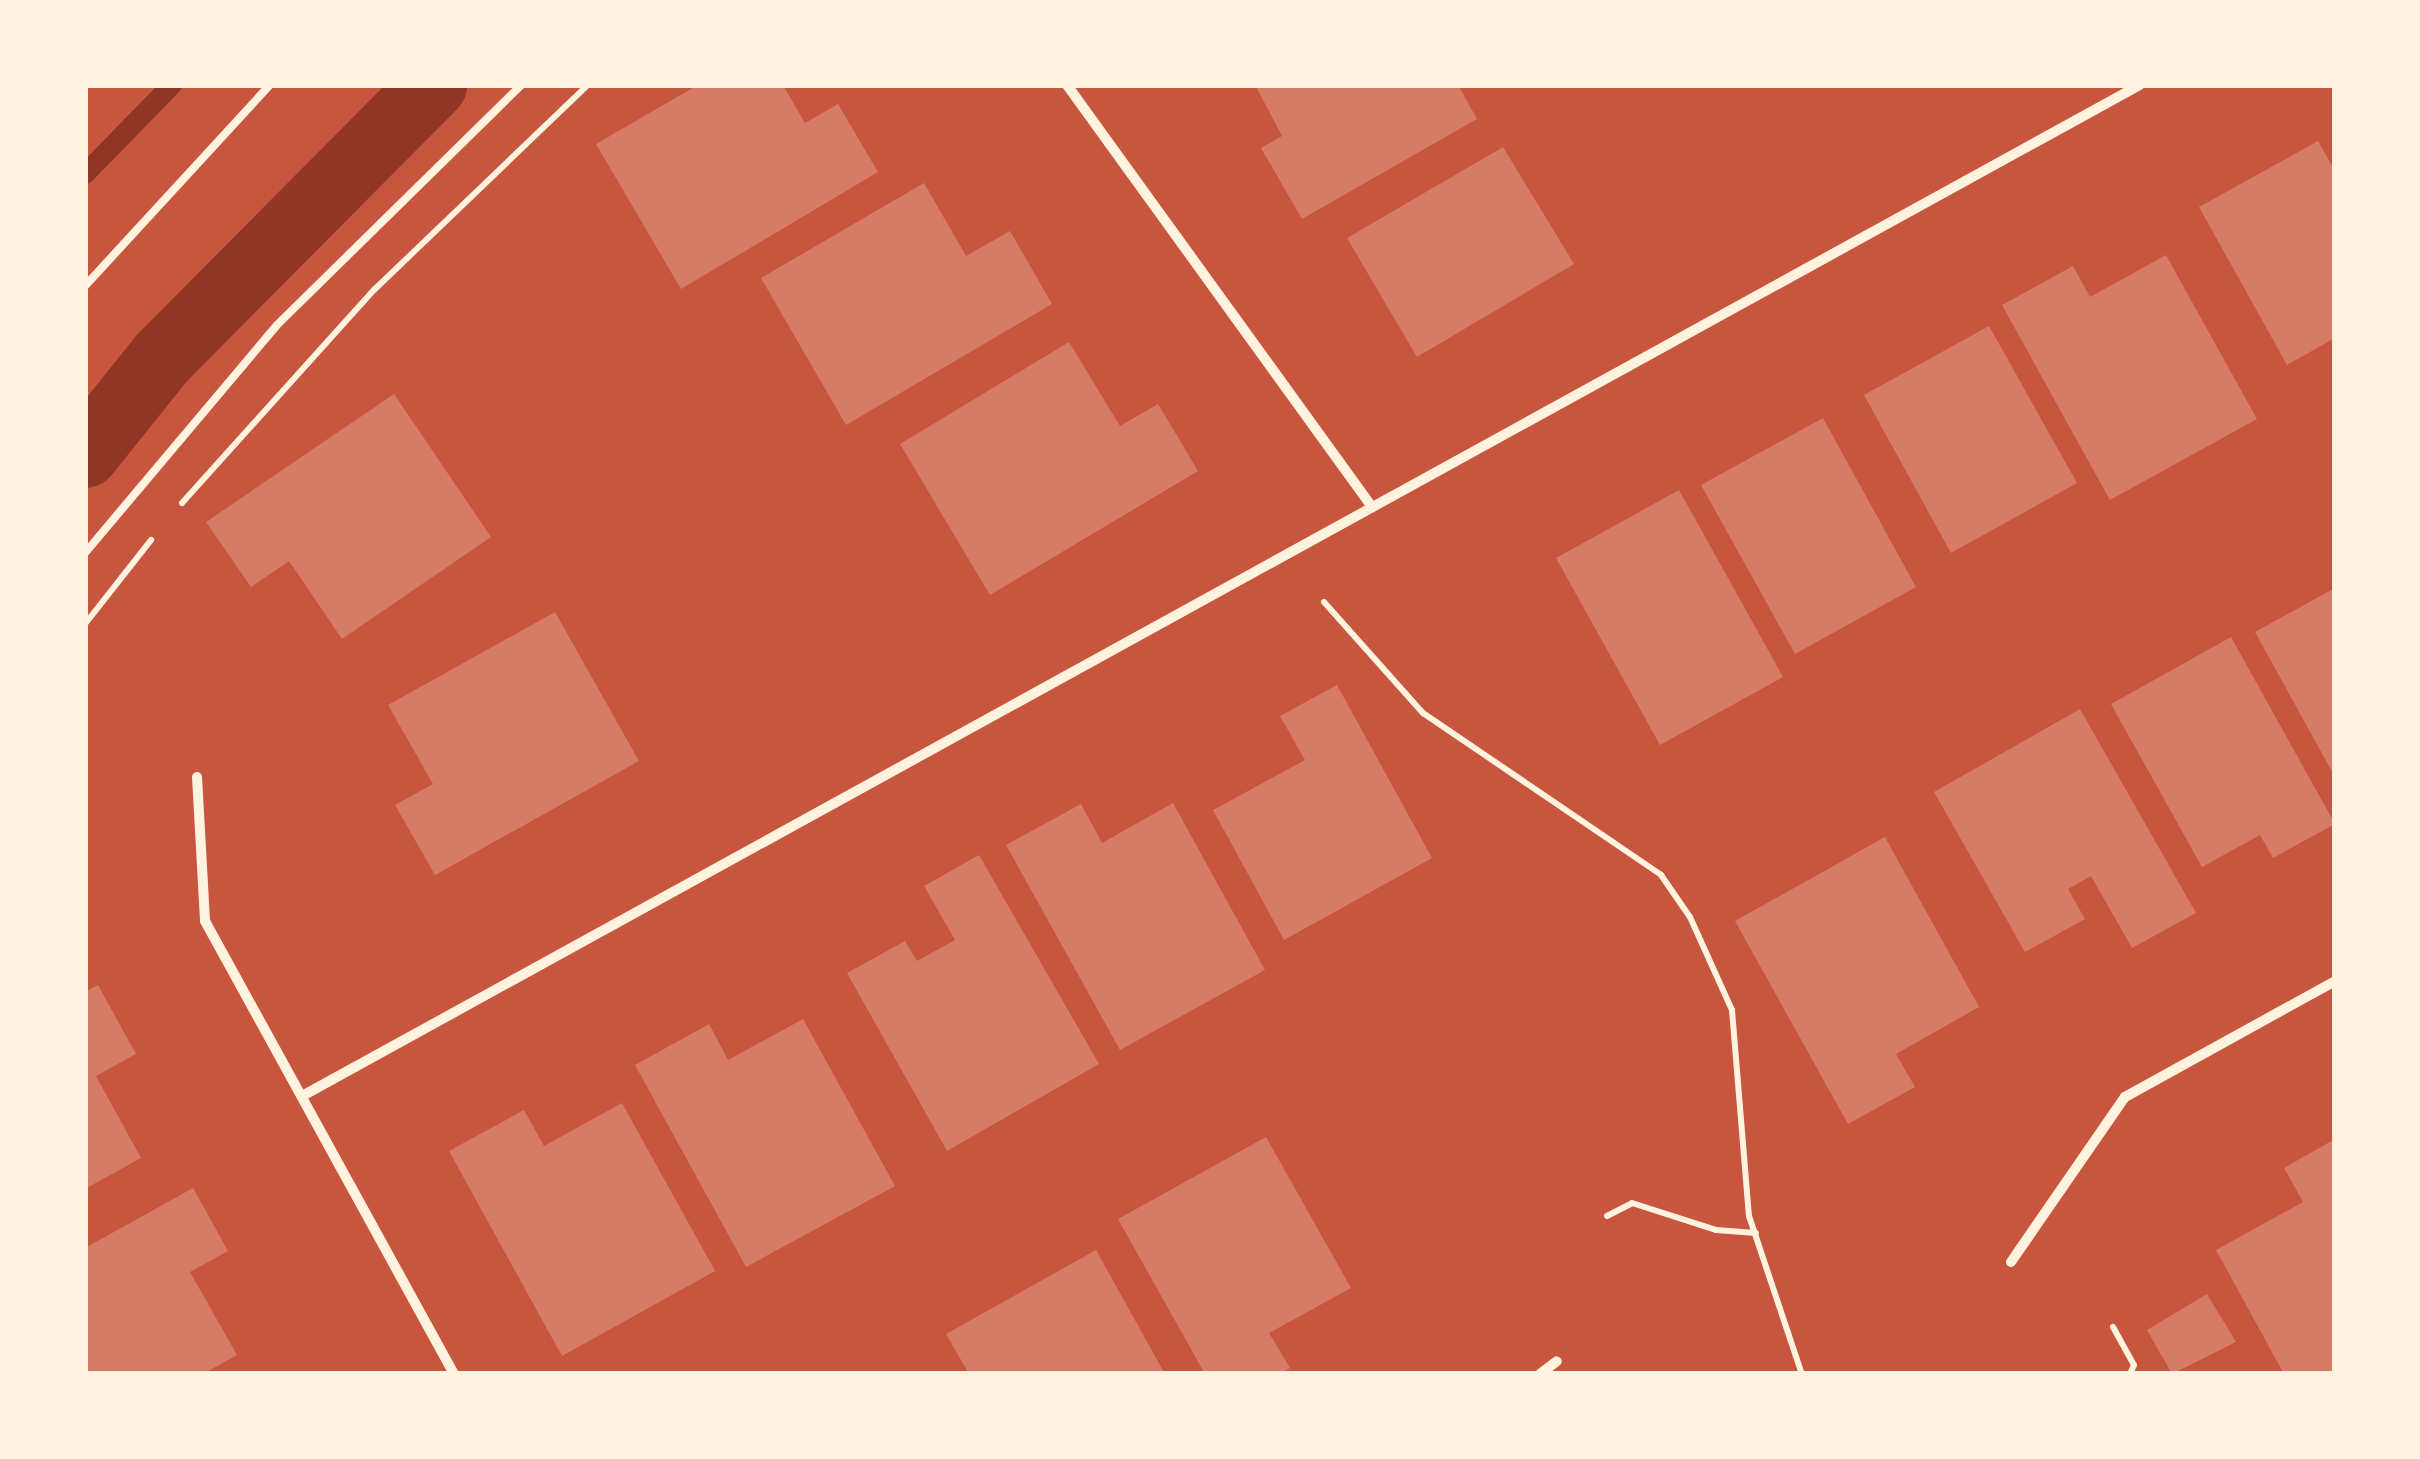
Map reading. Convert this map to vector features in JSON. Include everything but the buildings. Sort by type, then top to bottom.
[{"type":"street","points":[[1067,85],[1372,507]]},
{"type":"street","points":[[304,1096],[2140,85]]},
{"type":"street","points":[[197,777],[206,921],[454,1374]]},
{"type":"street","points":[[2010,1262],[2124,1097],[2335,981]]},
{"type":"street","points":[[1540,1374],[1556,1361]]},
{"type":"lane","points":[[85,286],[270,85]]},
{"type":"lane","points":[[85,553],[277,325],[521,85]]},
{"type":"path","points":[[177,508],[375,289],[588,85]]},
{"type":"path","points":[[85,624],[153,537]]},
{"type":"path","points":[[1324,602],[1424,713],[1661,876],[1690,918],[1732,1010],[1742,1063],[1742,1168],[1756,1234],[1802,1374]]},
{"type":"path","points":[[1607,1216],[1632,1202],[1716,1230],[1756,1234]]},
{"type":"path","points":[[2113,1327],[2140,1374]]},
{"type":"path","points":[[2130,1374],[2134,1365]]},
{"type":"waterway","points":[[85,174],[172,85]]},
{"type":"waterway","points":[[85,454],[162,358],[433,85]]}]
